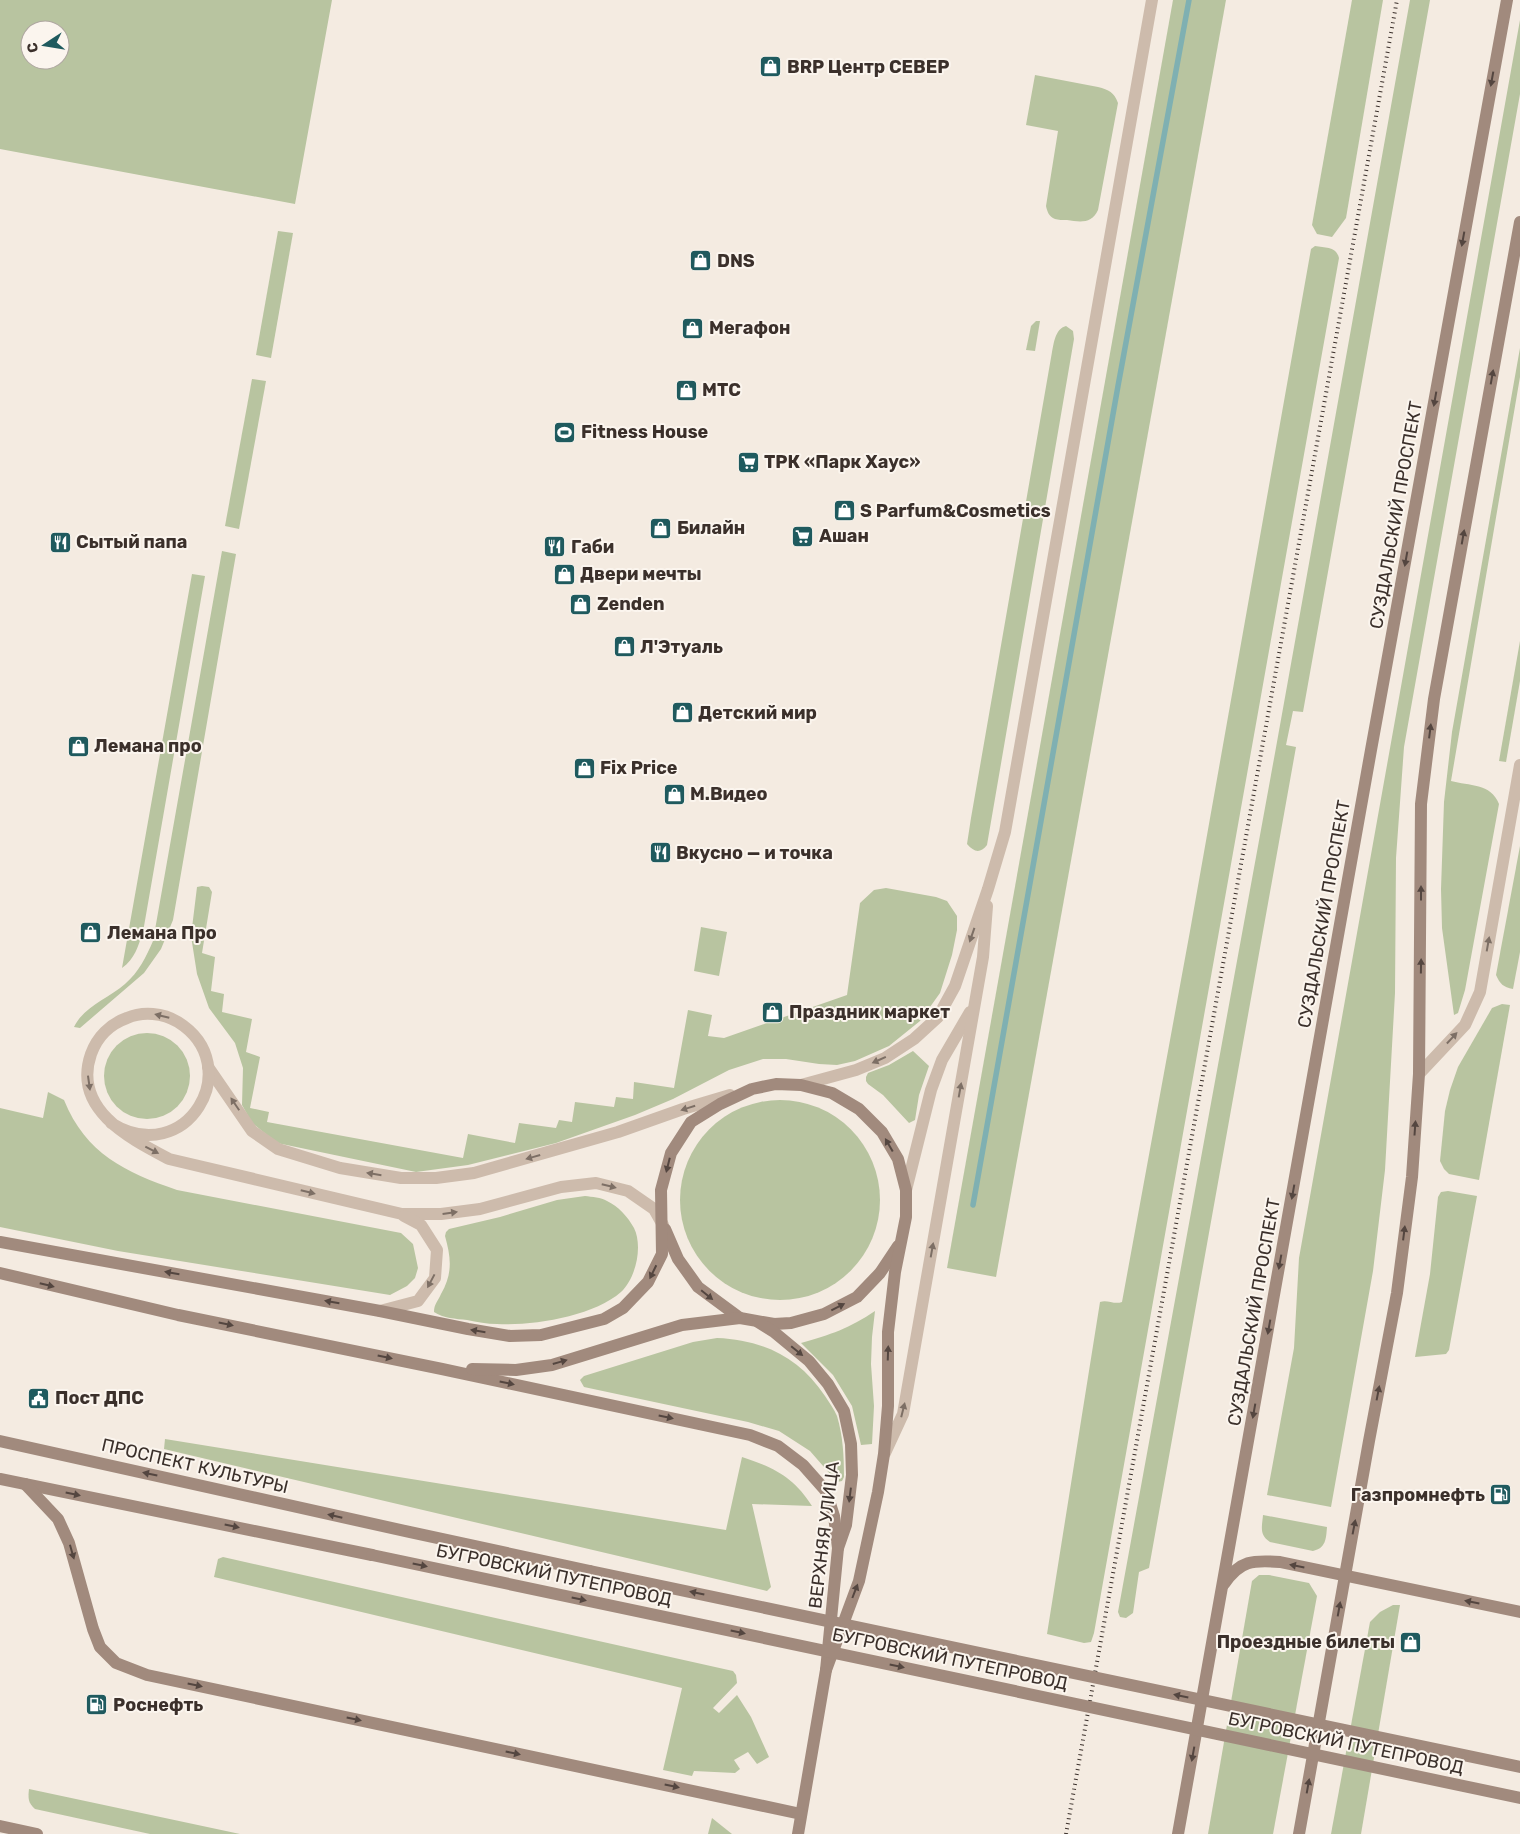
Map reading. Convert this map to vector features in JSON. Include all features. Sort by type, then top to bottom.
[{"type":"main road","name":"СУЗДАЛЬСКИЙ ПРОСПЕКТ","points":[[1178,1834],[1507,0]]},
{"type":"main road","points":[[1299,1834],[1397,1293],[1412,1177],[1419,1074],[1421,804],[1434,699],[1520,222]]},
{"type":"main road","points":[[0,1242],[380,1311],[468,1329],[510,1336],[541,1335],[604,1319],[623,1308],[648,1282],[662,1254],[661,1190],[671,1153],[691,1122],[720,1104],[752,1089],[776,1084],[801,1085],[832,1093],[859,1109],[882,1132],[898,1159],[906,1190],[906,1216],[900,1242],[880,1273],[857,1297],[824,1314],[791,1323],[758,1322],[740,1318],[682,1325],[552,1365],[516,1370],[442,1368]]},
{"type":"main road","points":[[663,1225],[678,1259],[698,1287],[740,1318]]},
{"type":"main road","name":"ВЕРХНЯЯ УЛИЦА","points":[[826,1670],[859,1581],[878,1492],[884,1454],[888,1406],[888,1332],[900,1242]]},
{"type":"main road","points":[[0,1273],[178,1315],[442,1368],[750,1435],[778,1446],[803,1465],[826,1491],[834,1516],[838,1548]]},
{"type":"main road","name":"ВЕРХНЯЯ УЛИЦА","points":[[758,1322],[774,1332],[809,1360],[828,1384],[844,1411],[851,1444],[852,1475],[846,1525],[838,1548],[826,1670],[798,1834]]},
{"type":"main road","name":"ПРОСПЕКТ КУЛЬТУРЫ","points":[[3,1441],[382,1527]]},
{"type":"main road","points":[[0,1479],[25,1484],[58,1519],[69,1543],[93,1629],[100,1647],[116,1663],[147,1675],[801,1814]]},
{"type":"main road","name":"БУГРОВСКИЙ ПУТЕПРОВОД","points":[[25,1484],[372,1555],[1520,1798]]},
{"type":"main road","name":"БУГРОВСКИЙ ПУТЕПРОВОД","points":[[382,1527],[1520,1767]]},
{"type":"main road","points":[[1223,1586],[1230,1574],[1240,1566],[1251,1562],[1280,1562],[1520,1612]]},
{"type":"main road","points":[[1185,1799],[1186,1834]]},
{"type":"main road","points":[[0,1826],[37,1834]]},
{"type":"street","points":[[801,1085],[856,1070],[885,1058],[914,1039],[938,1017],[955,986],[988,889],[1005,832],[1152,0]]},
{"type":"street","points":[[1419,1074],[1465,1025],[1480,992],[1520,765]]},
{"type":"street","points":[[884,1454],[903,1414],[983,958],[988,889]]},
{"type":"street","points":[[906,1190],[922,1120],[936,1075],[942,1060],[974,1006]]},
{"type":"street","points":[[111,1123],[132,1134],[144,1135],[168,1132],[179,1127],[196,1112],[207,1090],[208,1066],[205,1055],[194,1034],[174,1020],[152,1014],[128,1017],[117,1022],[99,1038],[93,1048],[87,1071],[88,1083],[95,1105],[111,1123],[144,1145],[169,1158],[402,1214],[441,1214],[480,1208],[561,1187],[596,1183],[628,1191],[654,1209],[663,1225]]},
{"type":"street","points":[[208,1066],[252,1131],[278,1149],[340,1168],[401,1178],[436,1178],[474,1172],[511,1163],[618,1132],[683,1109],[752,1089]]},
{"type":"street","points":[[380,1311],[418,1301],[434,1278],[437,1250],[421,1225],[402,1214]]},
{"type":"green space","points":[[0,0],[332,0],[295,204],[0,149]]},
{"type":"green space","points":[[1173,0],[1226,0],[996,1277],[947,1268]]},
{"type":"green space","points":[[1352,0],[1383,0],[1346,218],[1332,237],[1317,234],[1312,225]]},
{"type":"green space","points":[[1410,0],[1430,0],[1303,712],[1293,711],[1286,745],[1296,747],[1149,1568],[1139,1572],[1133,1613],[1126,1618],[1120,1617],[1118,1612]]},
{"type":"green space","points":[[1520,20],[1520,94],[1404,747],[1396,858],[1395,993],[1385,1170],[1373,1271],[1331,1507],[1267,1495],[1294,1348],[1299,1258]]},
{"type":"green space","points":[[1035,75],[1105,89],[1113,94],[1118,103],[1098,210],[1089,220],[1056,219],[1051,217],[1047,210],[1046,206],[1058,131],[1026,125]]},
{"type":"green space","points":[[278,231],[293,233],[271,358],[256,355]]},
{"type":"green space","points":[[1315,246],[1333,249],[1339,258],[1094,1633],[1091,1642],[1084,1643],[1047,1634],[1100,1302],[1122,1302],[1311,249]]},
{"type":"green space","points":[[1036,321],[1040,321],[1035,351],[1026,350],[1031,326]]},
{"type":"green space","points":[[1066,326],[1073,331],[1074,339],[987,845],[982,850],[977,851],[967,844],[971,818],[1054,341],[1059,330]]},
{"type":"green space","points":[[1520,348],[1520,377],[1451,781],[1479,786],[1491,792],[1499,804],[1465,990],[1458,1013],[1454,1015],[1442,928],[1441,889],[1444,802],[1452,732]]},
{"type":"green space","points":[[252,379],[266,381],[239,529],[225,526]]},
{"type":"green space","points":[[222,551],[236,554],[173,920],[161,949],[144,973],[80,1028],[74,1027],[90,1008],[130,979],[142,964],[153,941]]},
{"type":"green space","points":[[192,574],[205,576],[143,932],[133,956],[122,968]]},
{"type":"green space","points":[[1520,641],[1520,681],[1506,762],[1499,761]]},
{"type":"green space","points":[[1520,846],[1520,952],[1513,989],[1502,985],[1496,975]]},
{"type":"green space","points":[[197,887],[209,887],[212,892],[202,953],[215,957],[211,991],[224,994],[222,1012],[252,1019],[246,1052],[260,1057],[250,1108],[269,1112],[267,1122],[463,1158],[468,1134],[515,1143],[519,1123],[556,1128],[559,1120],[572,1122],[575,1102],[614,1107],[616,1097],[633,1099],[634,1082],[674,1088],[688,1010],[712,1015],[708,1036],[724,1038],[847,995],[860,903],[874,890],[886,888],[936,897],[947,901],[957,916],[957,930],[952,955],[940,993],[920,1021],[889,1046],[855,1061],[837,1065],[786,1059],[763,1059],[729,1070],[673,1099],[635,1115],[556,1143],[468,1165],[416,1172],[277,1143],[252,1123],[242,1105],[243,1068],[235,1043],[209,1008],[197,974],[191,936]]},
{"type":"green space","points":[[701,927],[727,932],[719,976],[694,971]]},
{"type":"green space","points":[[1502,1004],[1510,1005],[1479,1180],[1449,1174],[1440,1161],[1445,1111],[1450,1090],[1458,1067],[1492,1008]]},
{"type":"green space","points":[[147,1033],[171,1040],[183,1052],[190,1076],[183,1100],[171,1112],[147,1119],[123,1112],[111,1100],[104,1076],[111,1052],[123,1040]]},
{"type":"green space","points":[[913,1051],[929,1066],[919,1095],[915,1120],[909,1123],[883,1095],[868,1084],[866,1077],[868,1073],[889,1065]]},
{"type":"green space","points":[[48,1092],[64,1100],[73,1119],[96,1147],[124,1168],[140,1176],[177,1190],[401,1233],[413,1244],[418,1268],[415,1278],[407,1286],[390,1295],[118,1251],[0,1227],[0,1108],[43,1118]]},
{"type":"green space","points":[[780,1100],[809,1104],[827,1112],[851,1129],[868,1153],[876,1171],[880,1200],[876,1229],[868,1247],[851,1271],[827,1288],[809,1296],[780,1300],[751,1296],[733,1288],[709,1271],[692,1247],[684,1229],[680,1200],[684,1171],[692,1153],[709,1129],[733,1112],[751,1104]]},
{"type":"green space","points":[[1448,1191],[1477,1196],[1449,1350],[1446,1354],[1415,1357],[1430,1274],[1438,1197],[1441,1192]]},
{"type":"green space","points":[[585,1196],[602,1199],[615,1206],[629,1220],[637,1235],[638,1252],[634,1270],[631,1279],[621,1292],[595,1307],[579,1313],[562,1318],[528,1323],[493,1324],[450,1318],[434,1312],[435,1305],[448,1279],[450,1258],[445,1236],[449,1229],[500,1217],[557,1200]]},
{"type":"green space","points":[[875,1311],[871,1364],[874,1406],[872,1444],[861,1445],[852,1406],[833,1375],[801,1343],[840,1330]]},
{"type":"green space","points":[[717,1338],[750,1342],[765,1347],[792,1361],[815,1382],[837,1416],[841,1431],[843,1454],[844,1477],[842,1481],[837,1482],[810,1451],[779,1431],[748,1422],[584,1387],[580,1380],[584,1376],[693,1342]]},
{"type":"green space","points":[[165,1439],[726,1530],[742,1457],[782,1474],[798,1488],[812,1506],[752,1504],[771,1587],[767,1591],[164,1449]]},
{"type":"green space","points":[[1263,1515],[1327,1527],[1323,1545],[1321,1548],[1313,1551],[1270,1542],[1263,1534]]},
{"type":"green space","points":[[223,1557],[733,1671],[736,1675],[737,1683],[713,1708],[719,1713],[737,1695],[751,1717],[769,1757],[757,1764],[748,1752],[734,1760],[740,1769],[735,1773],[694,1771],[692,1776],[663,1770],[682,1688],[214,1577],[218,1559]]},
{"type":"green space","points":[[1259,1575],[1269,1575],[1309,1583],[1317,1596],[1273,1834],[1208,1834],[1252,1581]]},
{"type":"green space","points":[[1393,1605],[1400,1605],[1361,1834],[1331,1834],[1370,1622],[1380,1612]]},
{"type":"green space","points":[[29,1789],[240,1834],[150,1834],[35,1809],[29,1800]]},
{"type":"green space","points":[[712,1818],[732,1834],[708,1834]]},
{"type":"waterway","points":[[973,1205],[1118,386],[1189,0]]},
{"type":"railway","points":[[1066,1834],[1397,0]]},
{"type":"place","name":"BRP Центр СЕВЕР","points":[[771,67]]},
{"type":"place","name":"DNS","points":[[701,261]]},
{"type":"place","name":"Мегафон","points":[[693,328]]},
{"type":"place","name":"МТС","points":[[686,390]]},
{"type":"place","name":"Fitness House","points":[[565,432]]},
{"type":"place","name":"ТРК «Парк Хаус»","points":[[748,462]]},
{"type":"place","name":"S Parfum&Cosmetics","points":[[844,511]]},
{"type":"place","name":"Билайн","points":[[661,528]]},
{"type":"place","name":"Ашан","points":[[803,536]]},
{"type":"place","name":"Сытый папа","points":[[60,542]]},
{"type":"place","name":"Габи","points":[[555,547]]},
{"type":"place","name":"Двери мечты","points":[[564,574]]},
{"type":"place","name":"Zenden","points":[[581,604]]},
{"type":"place","name":"Л'Этуаль","points":[[624,647]]},
{"type":"place","name":"Детский мир","points":[[682,713]]},
{"type":"place","name":"Лемана про","points":[[78,746]]},
{"type":"place","name":"Fix Price","points":[[584,768]]},
{"type":"place","name":"М.Видео","points":[[674,794]]},
{"type":"place","name":"Вкусно — и точка","points":[[660,853]]},
{"type":"place","name":"Лемана Про","points":[[91,933]]},
{"type":"place","name":"Праздник маркет","points":[[773,1012]]},
{"type":"place","name":"Пост ДПС","points":[[39,1398]]},
{"type":"place","name":"Газпромнефть","points":[[1501,1495]]},
{"type":"place","name":"Проездные билеты","points":[[1411,1642]]},
{"type":"place","name":"Роснефть","points":[[97,1705]]}]
